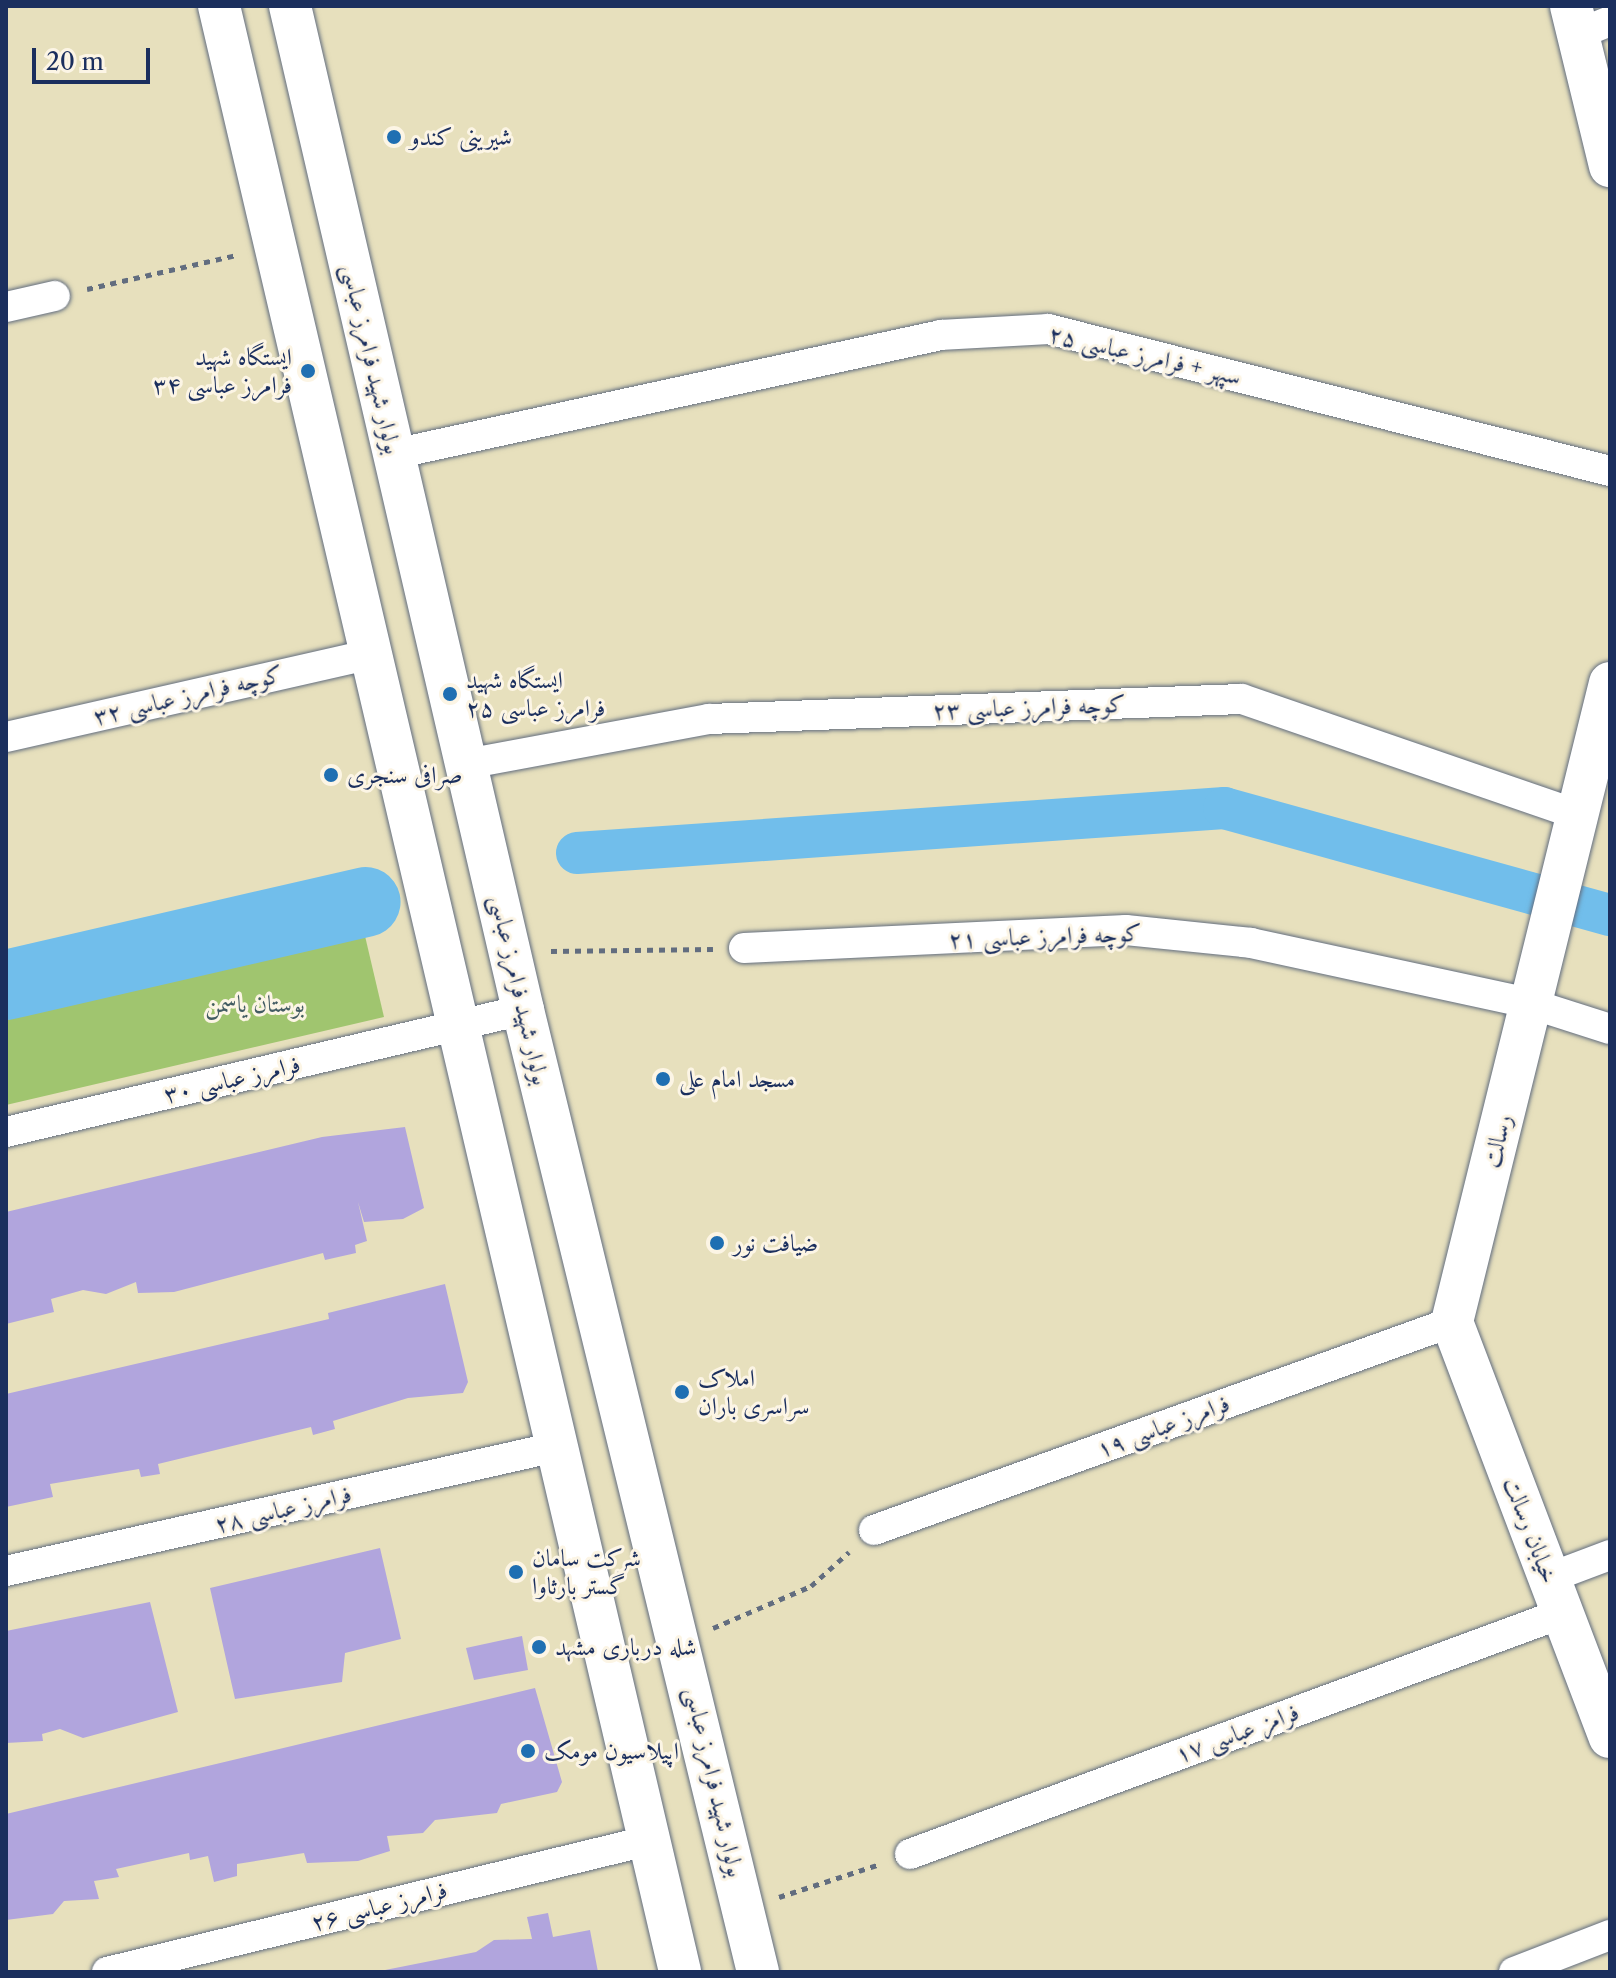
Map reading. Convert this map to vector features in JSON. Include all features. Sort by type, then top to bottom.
[{"type":"main road","points":[[219,6],[458,1027],[560,1446],[680,1972]]},
{"type":"main road","name":"بولوار شهید فرامرز عباسی","points":[[290,6],[523,1010],[682,1641],[758,1972]]},
{"type":"main road","points":[[1588,20],[1610,166]]},
{"type":"main road","points":[[1576,814],[1610,683]]},
{"type":"main road","name":"رسالت","points":[[1452,1322],[1576,814]]},
{"type":"main road","name":"خیابان رسالت","points":[[1452,1322],[1610,1737]]},
{"type":"street","points":[[6,307],[55,296]]},
{"type":"street","name":"سپهر + فرامرز عباسی ۲۵","points":[[394,454],[941,335],[1048,329],[1610,471]]},
{"type":"street","name":"کوچه فرامرز عباسی ۳۲","points":[[6,737],[370,654]]},
{"type":"street","name":"کوچه فرامرز عباسی ۲۳","points":[[466,764],[709,719],[1242,699],[1576,814]]},
{"type":"street","name":"کوچه فرامرز عباسی ۲۱","points":[[744,948],[1126,930],[1251,943],[1532,1004],[1610,1029]]},
{"type":"street","name":"فرامرز عباسی ۳۰","points":[[6,1132],[523,1010]]},
{"type":"street","name":"فرامرز عباسی ۱۹","points":[[874,1530],[1452,1322]]},
{"type":"street","name":"فرامرز عباسی ۲۸","points":[[6,1571],[560,1446]]},
{"type":"street","name":"فرامز عباسی ۱۷","points":[[910,1854],[1556,1595],[1610,1555]]},
{"type":"street","name":"فرامرز عباسی ۲۶","points":[[107,1972],[651,1840]]},
{"type":"street","points":[[1514,1972],[1610,1935]]},
{"type":"path","points":[[55,296],[277,246]]},
{"type":"path","points":[[510,951],[744,948]]},
{"type":"path","points":[[682,1641],[811,1586],[874,1530]]},
{"type":"path","points":[[744,1908],[910,1854]]},
{"type":"green space","name":"بوستان یاسمن","points":[[365,936],[384,1017],[6,1105],[6,1020]]},
{"type":"building","points":[[405,1127],[424,1208],[403,1219],[364,1222],[358,1202],[367,1241],[355,1245],[356,1253],[325,1260],[323,1253],[174,1292],[138,1293],[136,1282],[106,1294],[83,1290],[51,1299],[54,1312],[6,1324],[6,1212],[322,1137]]},
{"type":"building","points":[[445,1284],[468,1382],[463,1393],[408,1398],[333,1421],[335,1429],[313,1435],[311,1427],[158,1464],[160,1474],[141,1477],[139,1469],[50,1484],[53,1497],[6,1507],[6,1394],[329,1319],[328,1313]]},
{"type":"building","points":[[380,1548],[401,1639],[345,1653],[342,1682],[235,1699],[210,1588]]},
{"type":"building","points":[[150,1602],[178,1712],[83,1738],[60,1729],[42,1734],[43,1741],[6,1743],[6,1631]]},
{"type":"building","points":[[522,1636],[528,1670],[474,1680],[466,1648]]},
{"type":"building","points":[[535,1688],[562,1782],[557,1792],[501,1804],[497,1813],[435,1820],[423,1833],[387,1836],[390,1851],[358,1861],[307,1863],[304,1853],[237,1864],[237,1876],[214,1882],[208,1856],[190,1860],[189,1853],[116,1869],[119,1877],[94,1881],[99,1899],[64,1901],[53,1914],[6,1920],[6,1814]]},
{"type":"building","points":[[548,1913],[553,1937],[590,1930],[598,1972],[375,1972],[476,1952],[494,1940],[532,1939],[527,1917]]},
{"type":"waterway","points":[[577,853],[1224,808],[1610,915]]},
{"type":"waterway","points":[[6,985],[366,902]]},
{"type":"place","name":"شیرینی کندو","points":[[394,137]]},
{"type":"place","name":"ایستگاه شهید فرامرز عباسی ۳۴","points":[[308,371]]},
{"type":"place","name":"ایستگاه شهید فرامرز عباسی ۲۵","points":[[450,694]]},
{"type":"place","name":"صرافی سنجری","points":[[331,775]]},
{"type":"place","name":"مسجد امام علی","points":[[663,1079]]},
{"type":"place","name":"ضیافت نور","points":[[717,1243]]},
{"type":"place","name":"املاک سراسری باران","points":[[682,1392]]},
{"type":"place","name":"شرکت سامان گستر بارثاوا","points":[[516,1572]]},
{"type":"place","name":"شله درباری مشهد","points":[[539,1647]]},
{"type":"place","name":"اپیلاسیون مومک","points":[[528,1751]]}]
